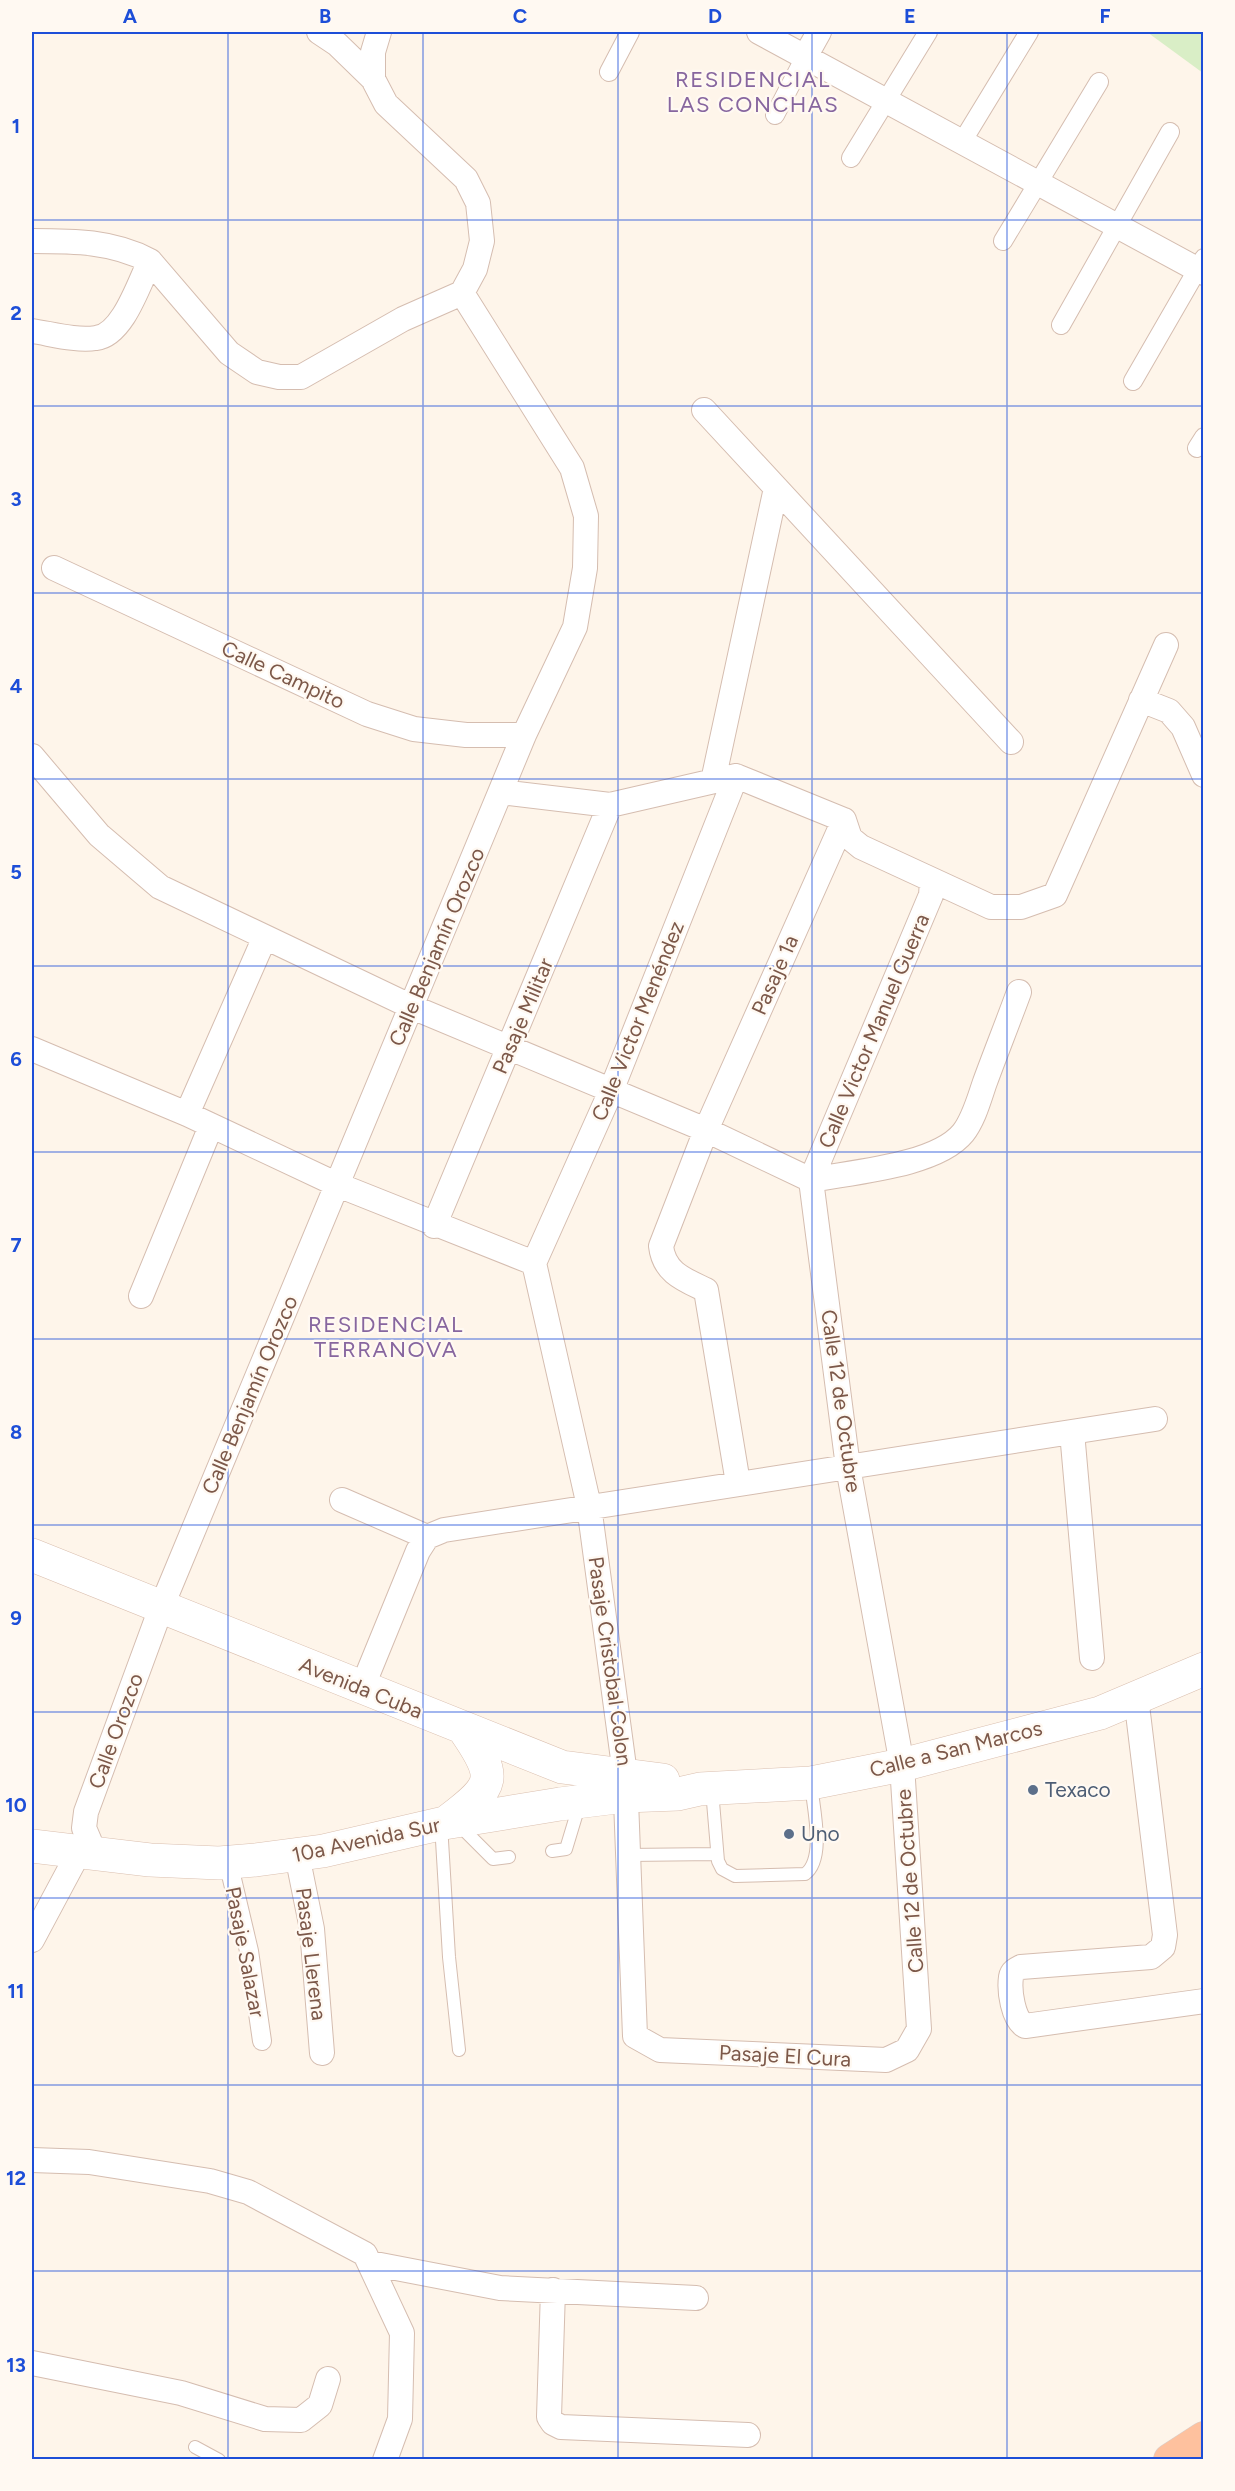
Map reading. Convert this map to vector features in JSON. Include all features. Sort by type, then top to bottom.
[{"type":"main road","name":"Avenida Cuba","points":[[32,1555],[562,1767],[625,1785],[706,1789]]},
{"type":"main road","name":"Calle a San Marcos","points":[[706,1789],[811,1783],[902,1765],[1100,1713],[1203,1669]]},
{"type":"main road","points":[[446,1823],[479,1797],[488,1776],[482,1755],[464,1729]]},
{"type":"main road","name":"10a Avenida Sur","points":[[32,1846],[170,1861],[228,1862],[297,1855],[446,1823],[580,1802],[625,1785]]},
{"type":"street","points":[[32,240],[107,244],[133,251],[150,261],[229,353],[257,372],[279,377],[301,377],[403,319],[462,293],[475,269],[482,241],[478,203],[466,179],[386,104],[373,79],[337,44],[319,32]]},
{"type":"street","points":[[373,79],[373,52],[379,32]]},
{"type":"street","points":[[609,72],[630,32]]},
{"type":"street","points":[[759,32],[1116,225],[1201,267],[1133,381]]},
{"type":"street","points":[[775,115],[819,32]]},
{"type":"street","points":[[851,158],[928,32]]},
{"type":"street","points":[[962,142],[1029,32]]},
{"type":"street","points":[[1003,241],[1099,82]]},
{"type":"street","points":[[1061,325],[1170,132]]},
{"type":"street","points":[[32,331],[87,339],[109,334],[123,318],[150,261]]},
{"type":"street","name":"Calle Benjamín Orozco","points":[[161,1608],[524,735],[574,627],[585,568],[586,516],[572,468],[462,293]]},
{"type":"street","points":[[704,410],[1011,742]]},
{"type":"street","name":"Calle Victor Menéndez","points":[[534,1263],[611,1092],[725,779],[776,488]]},
{"type":"street","name":"Calle Campito","points":[[54,568],[367,714],[414,729],[466,735],[524,735]]},
{"type":"street","points":[[501,792],[610,805],[725,779],[844,820],[850,838],[861,847],[922,873],[932,881],[991,907],[1022,907],[1055,895],[1166,645]]},
{"type":"street","points":[[1141,700],[1169,711],[1183,727],[1203,775]]},
{"type":"street","points":[[32,756],[99,835],[153,882],[264,939],[412,1007],[706,1130],[812,1179],[887,1166],[931,1154],[962,1133],[973,1113],[1019,992]]},
{"type":"street","name":"Pasaje Militar","points":[[434,1226],[610,805]]},
{"type":"street","name":"Pasaje 1a","points":[[738,1483],[706,1290],[671,1272],[662,1259],[661,1246],[706,1130],[844,820]]},
{"type":"street","name":"Calle Victor Manuel Guerra","points":[[812,1179],[931,895],[932,881]]},
{"type":"street","points":[[187,1114],[264,939]]},
{"type":"street","points":[[32,1049],[187,1114],[338,1185],[434,1226],[534,1263]]},
{"type":"street","points":[[141,1296],[211,1126]]},
{"type":"street","name":"Calle 12 de Octubre","points":[[812,1179],[848,1467],[902,1765],[919,2029],[907,2050]]},
{"type":"street","name":"Pasaje Cristobal Colon","points":[[534,1263],[589,1506],[625,1785],[635,2036],[660,2050]]},
{"type":"street","points":[[362,1688],[418,1551],[427,1537],[444,1530],[1155,1419]]},
{"type":"street","points":[[1072,1432],[1092,1658]]},
{"type":"street","points":[[342,1500],[427,1537]]},
{"type":"street","name":"Calle Orozco","points":[[87,1853],[84,1828],[86,1812],[161,1608]]},
{"type":"street","points":[[1136,1697],[1165,1935],[1163,1947],[1151,1957],[1021,1967],[1014,1971],[1011,1977],[1015,2014],[1018,2022],[1025,2026],[1203,2001]]},
{"type":"street","points":[[32,1940],[87,1853]]},
{"type":"street","name":"Pasaje Llerena","points":[[297,1855],[312,1929],[322,2053]]},
{"type":"street","name":"Pasaje Salazar","points":[[228,1862],[249,1951],[262,2042]]},
{"type":"street","name":"Pasaje El Cura","points":[[660,2050],[886,2060],[907,2050]]},
{"type":"street","points":[[32,2160],[90,2162],[210,2181],[248,2192],[311,2223],[365,2254],[402,2333],[400,2419],[385,2460]]},
{"type":"street","points":[[370,2263],[500,2288],[696,2298]]},
{"type":"street","points":[[553,2290],[549,2417],[553,2423],[561,2427],[748,2435]]},
{"type":"street","points":[[32,2363],[181,2393],[265,2419],[301,2420],[320,2405],[328,2379]]},
{"type":"lane","points":[[706,1789],[717,1854],[722,1869],[735,1876],[805,1874],[812,1870],[816,1857],[817,1840],[811,1783]]},
{"type":"lane","points":[[552,1851],[566,1849],[580,1802]]},
{"type":"lane","points":[[446,1823],[493,1859],[509,1857]]},
{"type":"lane","points":[[446,1823],[449,1957],[459,2050]]},
{"type":"lane","points":[[627,1856],[717,1854]]},
{"type":"lane","points":[[195,2447],[219,2460]]},
{"type":"green space","points":[[1147,32],[1203,32],[1203,73]]},
{"type":"place","name":"Texaco","points":[[1033,1790]]},
{"type":"place","name":"Uno","points":[[789,1834]]},
{"type":"district","name":"RESIDENCIAL LAS CONCHAS","points":[[753,92]]},
{"type":"district","name":"RESIDENCIAL TERRANOVA","points":[[386,1336]]}]
